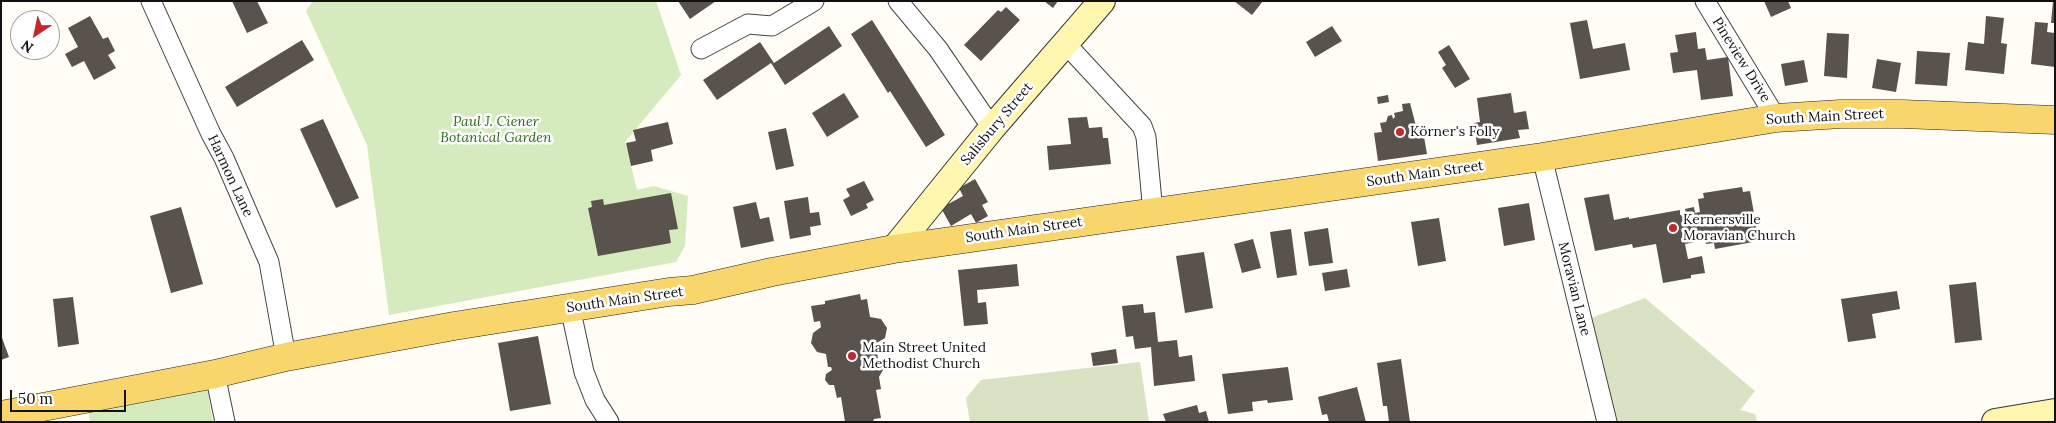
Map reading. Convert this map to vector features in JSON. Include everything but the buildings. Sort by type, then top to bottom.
[{"type":"main road","name":"Salisbury Street","points":[[894,249],[992,128],[1102,1]]},
{"type":"main road","name":"South Main Street","points":[[1,415],[454,326],[692,290],[772,272],[894,249],[1542,157],[1776,118],[1841,114],[1902,114],[2055,120]]},
{"type":"main road","points":[[1995,422],[2055,412]]},
{"type":"street","name":"Harmon Lane","points":[[150,1],[211,134],[224,158],[268,262],[286,358]]},
{"type":"street","points":[[701,49],[748,24],[772,26],[814,1]]},
{"type":"street","points":[[898,1],[938,49],[992,128]]},
{"type":"street","name":"Pineview Drive","points":[[1705,1],[1776,118]]},
{"type":"street","points":[[1065,44],[1142,126],[1146,137],[1153,212]]},
{"type":"street","name":"Moravian Lane","points":[[1542,157],[1607,422]]},
{"type":"street","points":[[570,307],[584,372],[595,400],[609,422]]},
{"type":"street","points":[[215,374],[225,422]]},
{"type":"green space","name":"Paul J. Ciener Botanical Garden","points":[[313,1],[656,1],[681,75],[625,142],[637,190],[654,186],[688,196],[685,246],[676,262],[389,315],[367,145],[306,11]]},
{"type":"green space","points":[[1645,298],[1755,391],[1740,410],[1755,414],[1757,422],[1617,422],[1591,318]]},
{"type":"green space","points":[[1140,362],[1149,422],[970,422],[966,398],[981,380]]},
{"type":"green space","points":[[207,387],[213,422],[90,422],[87,404]]},
{"type":"place","name":"Körner's Folly","points":[[1400,132]]},
{"type":"place","name":"Kernersville Moravian Church","points":[[1673,228]]},
{"type":"place","name":"Main Street United Methodist Church","points":[[852,356]]}]
